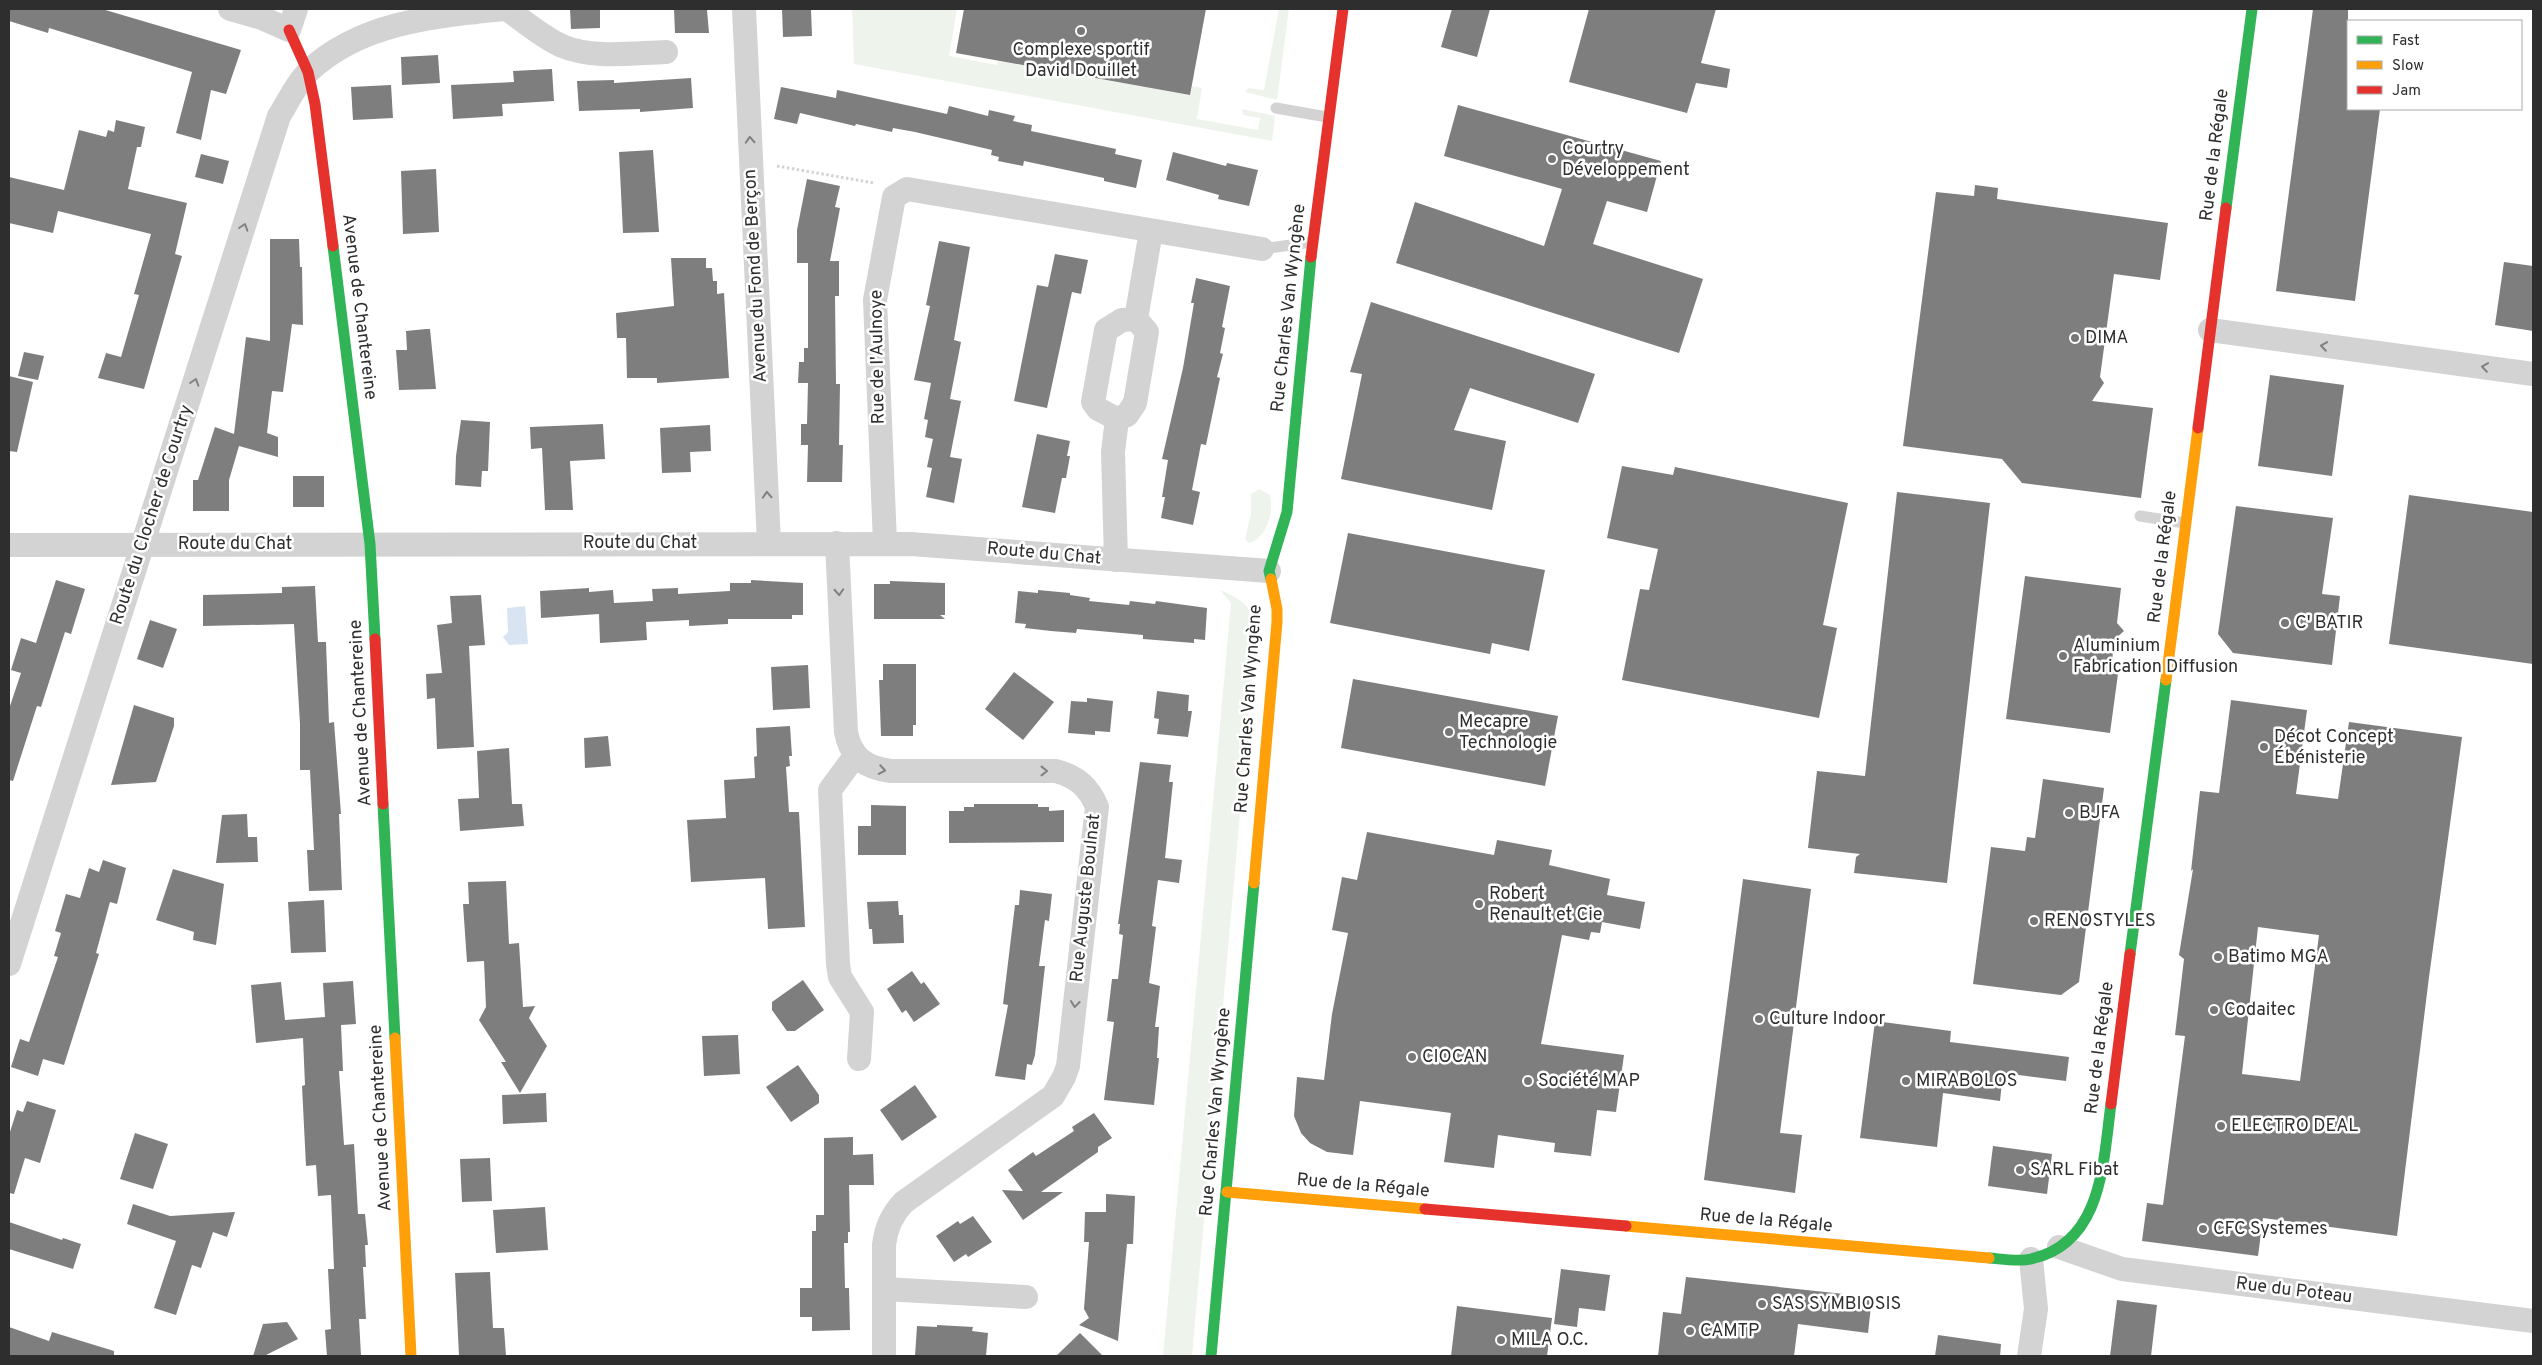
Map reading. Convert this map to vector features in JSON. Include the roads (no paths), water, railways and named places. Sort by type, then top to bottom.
[{"type":"street","points":[[230,9],[262,18],[292,19]]},
{"type":"street","points":[[308,72],[356,40],[388,27],[438,16],[505,9],[541,34],[579,51],[666,52]]},
{"type":"street","name":"Avenue du Fond de Berçon","points":[[744,9],[769,543]]},
{"type":"street","name":"Rue Charles Van Wyngène","points":[[1211,1356],[1277,622],[1277,609],[1269,571],[1287,512],[1312,242],[1327,117],[1343,9]]},
{"type":"street","name":"Rue de la Régale","points":[[1227,1192],[1992,1258],[2031,1259],[2059,1246],[2086,1222],[2098,1194],[2252,9]]},
{"type":"street","name":"Avenue de Chantereine","points":[[292,19],[297,44],[308,72],[318,122],[370,544],[411,1356]]},
{"type":"street","name":"Route du Clocher de Courtry","points":[[9,964],[279,116],[308,72]]},
{"type":"street","name":"Rue de l'Aulnoye","points":[[885,543],[875,300],[894,197],[907,188],[1151,231]]},
{"type":"street","points":[[1136,319],[1122,320],[1106,330],[1093,402],[1098,409],[1117,419],[1127,415],[1135,403],[1147,332],[1136,319],[1151,231],[1262,249]]},
{"type":"street","points":[[2210,330],[2533,374]]},
{"type":"street","points":[[1116,560],[1113,452],[1117,419]]},
{"type":"street","points":[[837,543],[846,732],[848,745],[855,756],[830,790],[838,964],[840,977],[862,1012],[859,1059]]},
{"type":"street","name":"Route du Chat","points":[[9,545],[885,543],[1269,571]]},
{"type":"street","name":"Rue Auguste Boulnat","points":[[855,756],[868,766],[891,771],[1056,771],[1069,775],[1086,786],[1097,807],[1081,960],[1069,1058],[1064,1077],[1053,1096],[904,1202],[895,1211],[885,1232],[884,1356]]},
{"type":"street","name":"Rue du Poteau","points":[[2059,1246],[2122,1269],[2533,1321]]},
{"type":"street","points":[[2029,1356],[2036,1309],[2031,1259]]},
{"type":"street","points":[[884,1289],[1026,1297]]},
{"type":"lane","points":[[1276,108],[1327,117]]},
{"type":"lane","points":[[1262,249],[1312,242]]},
{"type":"lane","points":[[2140,516],[2186,522]]},
{"type":"place","name":"Complexe sportif David Douillet","points":[[1081,31]]},
{"type":"place","name":"Courtry Développement","points":[[1552,159]]},
{"type":"place","name":"DIMA","points":[[2075,338]]},
{"type":"place","name":"C' BATIR","points":[[2285,623]]},
{"type":"place","name":"Aluminium Fabrication Diffusion","points":[[2063,656]]},
{"type":"place","name":"Mecapre Technologie","points":[[1449,732]]},
{"type":"place","name":"Décot Concept Ébénisterie","points":[[2264,747]]},
{"type":"place","name":"BJFA","points":[[2069,813]]},
{"type":"place","name":"Robert Renault et Cie","points":[[1479,904]]},
{"type":"place","name":"RENOSTYLES","points":[[2034,921]]},
{"type":"place","name":"Batimo MGA","points":[[2218,957]]},
{"type":"place","name":"Codaitec","points":[[2214,1010]]},
{"type":"place","name":"Culture Indoor","points":[[1759,1019]]},
{"type":"place","name":"CIOCAN","points":[[1412,1057]]},
{"type":"place","name":"Société MAP","points":[[1528,1081]]},
{"type":"place","name":"MIRABOLOS","points":[[1906,1081]]},
{"type":"place","name":"ELECTRO DEAL","points":[[2221,1126]]},
{"type":"place","name":"SARL Fibat","points":[[2020,1170]]},
{"type":"place","name":"CFC Systemes","points":[[2203,1229]]},
{"type":"place","name":"SAS SYMBIOSIS","points":[[1762,1304]]},
{"type":"place","name":"CAMTP","points":[[1690,1331]]},
{"type":"place","name":"MILA O.C.","points":[[1501,1340]]}]
